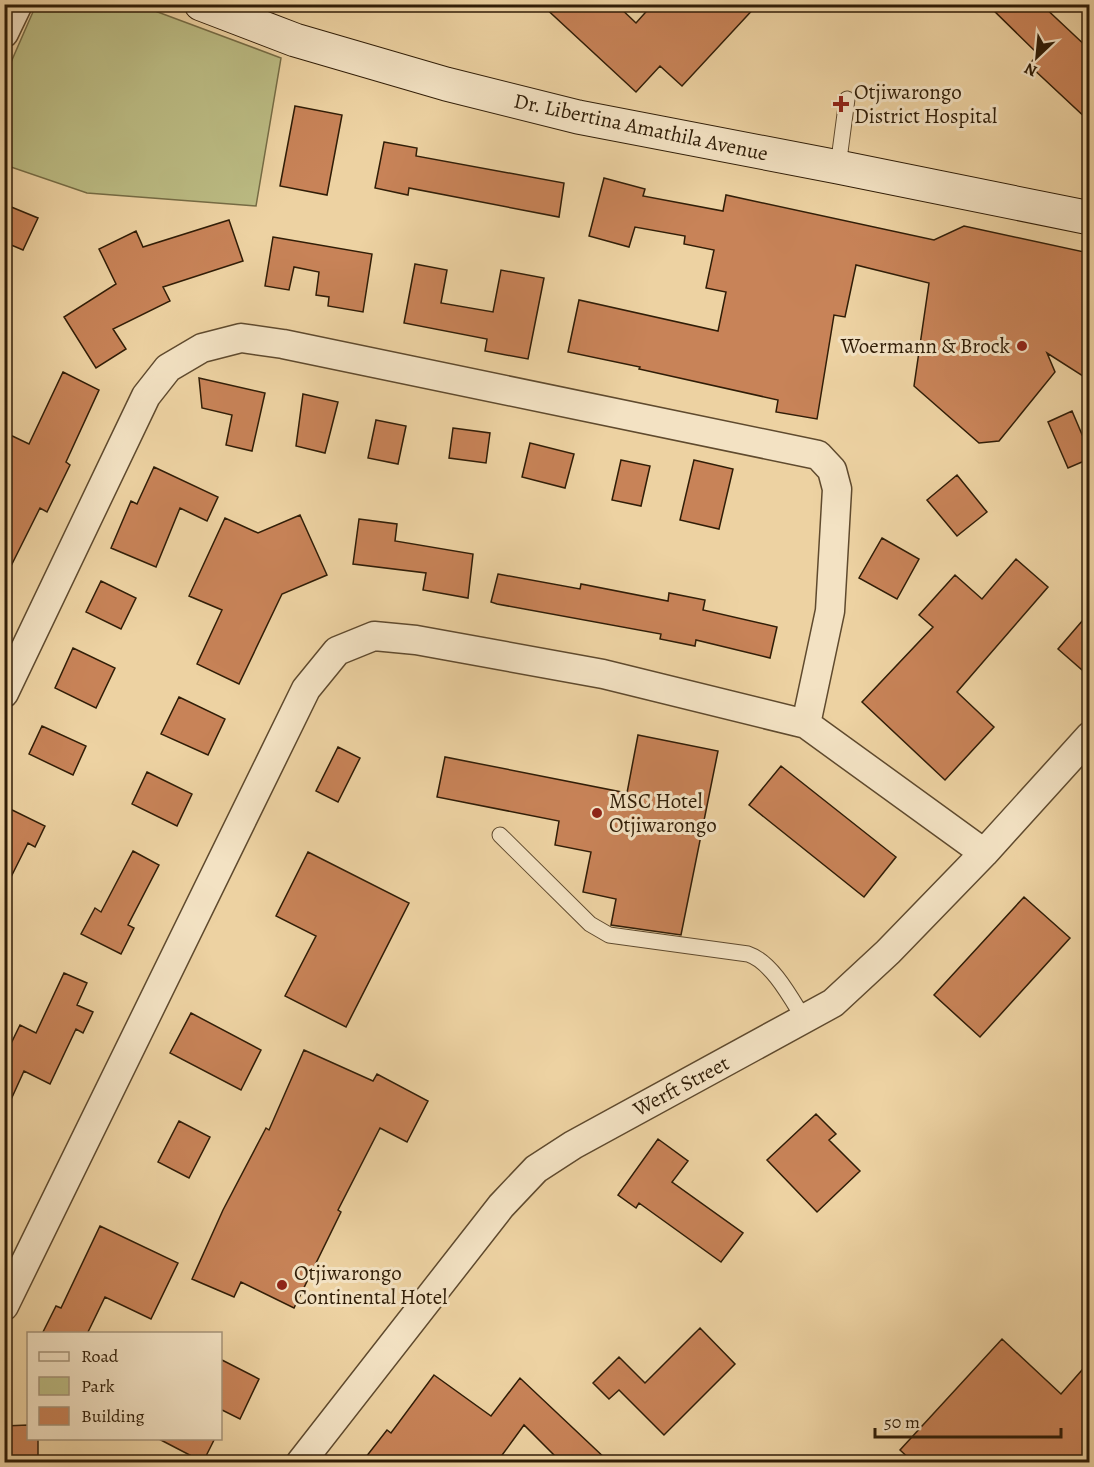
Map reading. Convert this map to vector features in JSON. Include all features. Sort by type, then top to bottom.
[{"type":"street","points":[[4,33],[18,4]]},
{"type":"street","name":"Dr. Libertina Amathila Avenue","points":[[201,4],[295,40],[457,87],[578,117],[1089,218]]},
{"type":"street","points":[[4,693],[146,396],[168,368],[202,348],[241,338],[283,344],[818,455],[832,470],[837,489],[830,611],[806,724]]},
{"type":"street","points":[[4,1306],[306,689],[337,651],[374,636],[416,640],[603,674],[806,724],[984,853]]},
{"type":"street","name":"Werft Street","points":[[302,1462],[501,1206],[536,1168],[573,1145],[833,1003],[865,974],[984,853],[1089,736]]},
{"type":"lane","points":[[838,167],[847,99]]},
{"type":"lane","points":[[500,835],[590,924],[609,934],[759,957],[781,984],[804,1019]]},
{"type":"green space","points":[[36,5],[139,5],[281,58],[256,206],[87,193],[5,165],[5,76]]},
{"type":"building","points":[[541,4],[616,4],[636,23],[653,4],[758,4],[682,86],[660,66],[636,92]]},
{"type":"building","points":[[987,4],[1041,4],[1089,49],[1089,121],[1029,65],[1038,54]]},
{"type":"building","points":[[295,106],[342,115],[327,195],[280,186]]},
{"type":"building","points":[[384,142],[417,148],[416,156],[564,183],[559,217],[409,188],[408,195],[375,188]]},
{"type":"building","points":[[604,178],[645,189],[643,196],[723,211],[726,195],[934,240],[964,226],[1089,253],[1089,380],[1047,353],[1055,372],[999,441],[979,443],[914,386],[929,283],[856,265],[845,317],[834,315],[817,419],[776,412],[778,400],[568,352],[579,300],[718,331],[726,292],[706,288],[714,250],[684,244],[685,236],[635,227],[629,247],[589,236]]},
{"type":"building","points":[[4,204],[38,218],[23,250],[4,242]]},
{"type":"building","points":[[229,220],[243,261],[163,287],[170,301],[113,329],[126,349],[96,368],[64,317],[116,284],[99,249],[136,231],[143,247]]},
{"type":"building","points":[[273,237],[372,254],[363,312],[328,306],[329,297],[316,295],[319,272],[294,267],[289,290],[265,286]]},
{"type":"building","points":[[415,264],[447,270],[441,303],[493,312],[501,270],[544,278],[528,359],[485,351],[487,339],[404,323]]},
{"type":"building","points":[[63,372],[99,390],[66,462],[70,465],[47,512],[40,508],[4,580],[4,432],[29,444]]},
{"type":"building","points":[[199,378],[265,393],[252,451],[226,445],[232,415],[202,408]]},
{"type":"building","points":[[303,394],[338,402],[325,453],[296,446]]},
{"type":"building","points":[[1072,411],[1089,451],[1089,459],[1068,468],[1048,422]]},
{"type":"building","points":[[376,420],[406,426],[398,464],[368,458]]},
{"type":"building","points":[[453,428],[490,433],[486,463],[449,458]]},
{"type":"building","points":[[530,443],[574,454],[565,488],[522,477]]},
{"type":"building","points":[[621,460],[650,466],[641,506],[612,500]]},
{"type":"building","points":[[694,460],[733,469],[719,529],[680,520]]},
{"type":"building","points":[[154,467],[218,497],[207,521],[180,508],[156,567],[111,548],[131,501],[137,504]]},
{"type":"building","points":[[957,475],[987,512],[957,536],[927,500]]},
{"type":"building","points":[[300,515],[327,575],[282,594],[239,684],[197,664],[222,610],[189,596],[225,518],[258,533]]},
{"type":"building","points":[[359,519],[397,524],[395,541],[473,554],[468,598],[423,590],[426,573],[353,564]]},
{"type":"building","points":[[882,538],[919,559],[897,599],[859,578]]},
{"type":"building","points":[[1016,559],[1048,587],[957,692],[994,727],[945,780],[862,702],[933,627],[919,615],[955,575],[982,599]]},
{"type":"building","points":[[498,574],[580,589],[581,584],[668,601],[669,593],[705,600],[703,610],[777,627],[770,658],[696,640],[695,646],[660,639],[661,634],[497,604],[491,602]]},
{"type":"building","points":[[101,581],[136,598],[121,629],[86,612]]},
{"type":"building","points":[[1089,613],[1089,676],[1058,649]]},
{"type":"building","points":[[73,648],[115,668],[96,708],[55,688]]},
{"type":"building","points":[[179,697],[225,719],[208,755],[161,734]]},
{"type":"building","points":[[42,726],[86,746],[73,775],[29,754]]},
{"type":"building","points":[[638,735],[718,751],[681,935],[611,925],[616,899],[583,892],[591,852],[555,845],[559,821],[437,797],[445,757],[627,793]]},
{"type":"building","points":[[338,747],[360,758],[338,802],[316,791]]},
{"type":"building","points":[[781,766],[896,857],[864,897],[749,805]]},
{"type":"building","points":[[147,772],[192,794],[177,826],[132,804]]},
{"type":"building","points":[[4,806],[45,826],[35,847],[28,843],[4,891]]},
{"type":"building","points":[[133,851],[159,865],[128,925],[134,928],[121,954],[81,934],[95,908],[101,912]]},
{"type":"building","points":[[308,852],[409,903],[346,1027],[285,996],[316,936],[276,916]]},
{"type":"building","points":[[1024,897],[1070,938],[980,1037],[934,995]]},
{"type":"building","points":[[64,973],[87,983],[77,1005],[93,1012],[83,1033],[76,1029],[50,1084],[24,1071],[4,1115],[4,1058],[20,1025],[36,1033]]},
{"type":"building","points":[[191,1013],[261,1050],[241,1090],[170,1053]]},
{"type":"building","points":[[304,1050],[373,1081],[377,1074],[428,1101],[407,1142],[380,1128],[338,1210],[341,1212],[294,1308],[241,1282],[234,1297],[192,1279],[223,1210],[266,1128],[269,1130]]},
{"type":"building","points":[[816,1114],[836,1134],[829,1140],[860,1171],[817,1212],[767,1160]]},
{"type":"building","points":[[179,1121],[210,1137],[189,1178],[158,1162]]},
{"type":"building","points":[[658,1139],[688,1161],[672,1182],[743,1233],[721,1262],[639,1203],[636,1208],[618,1195]]},
{"type":"building","points":[[100,1226],[178,1263],[151,1319],[105,1297],[88,1332],[43,1332],[56,1306],[61,1308]]},
{"type":"building","points":[[700,1328],[735,1364],[664,1435],[619,1390],[609,1399],[593,1383],[619,1357],[645,1383]]},
{"type":"building","points":[[1002,1339],[1061,1394],[1089,1362],[1089,1462],[913,1462],[900,1450]]},
{"type":"building","points":[[222,1360],[259,1379],[240,1419],[222,1410]]},
{"type":"building","points":[[434,1375],[491,1416],[520,1378],[609,1462],[561,1462],[524,1425],[497,1462],[362,1462],[387,1430],[391,1433]]},
{"type":"building","points":[[27,1425],[27,1440],[38,1440],[38,1462],[4,1462],[4,1426]]},
{"type":"building","points":[[161,1440],[214,1440],[203,1462]]},
{"type":"place","name":"Otjiwarongo District Hospital","points":[[841,104]]},
{"type":"place","name":"Woermann & Brock","points":[[1022,346]]},
{"type":"place","name":"MSC Hotel Otjiwarongo","points":[[597,813]]},
{"type":"place","name":"Otjiwarongo Continental Hotel","points":[[282,1285]]}]
